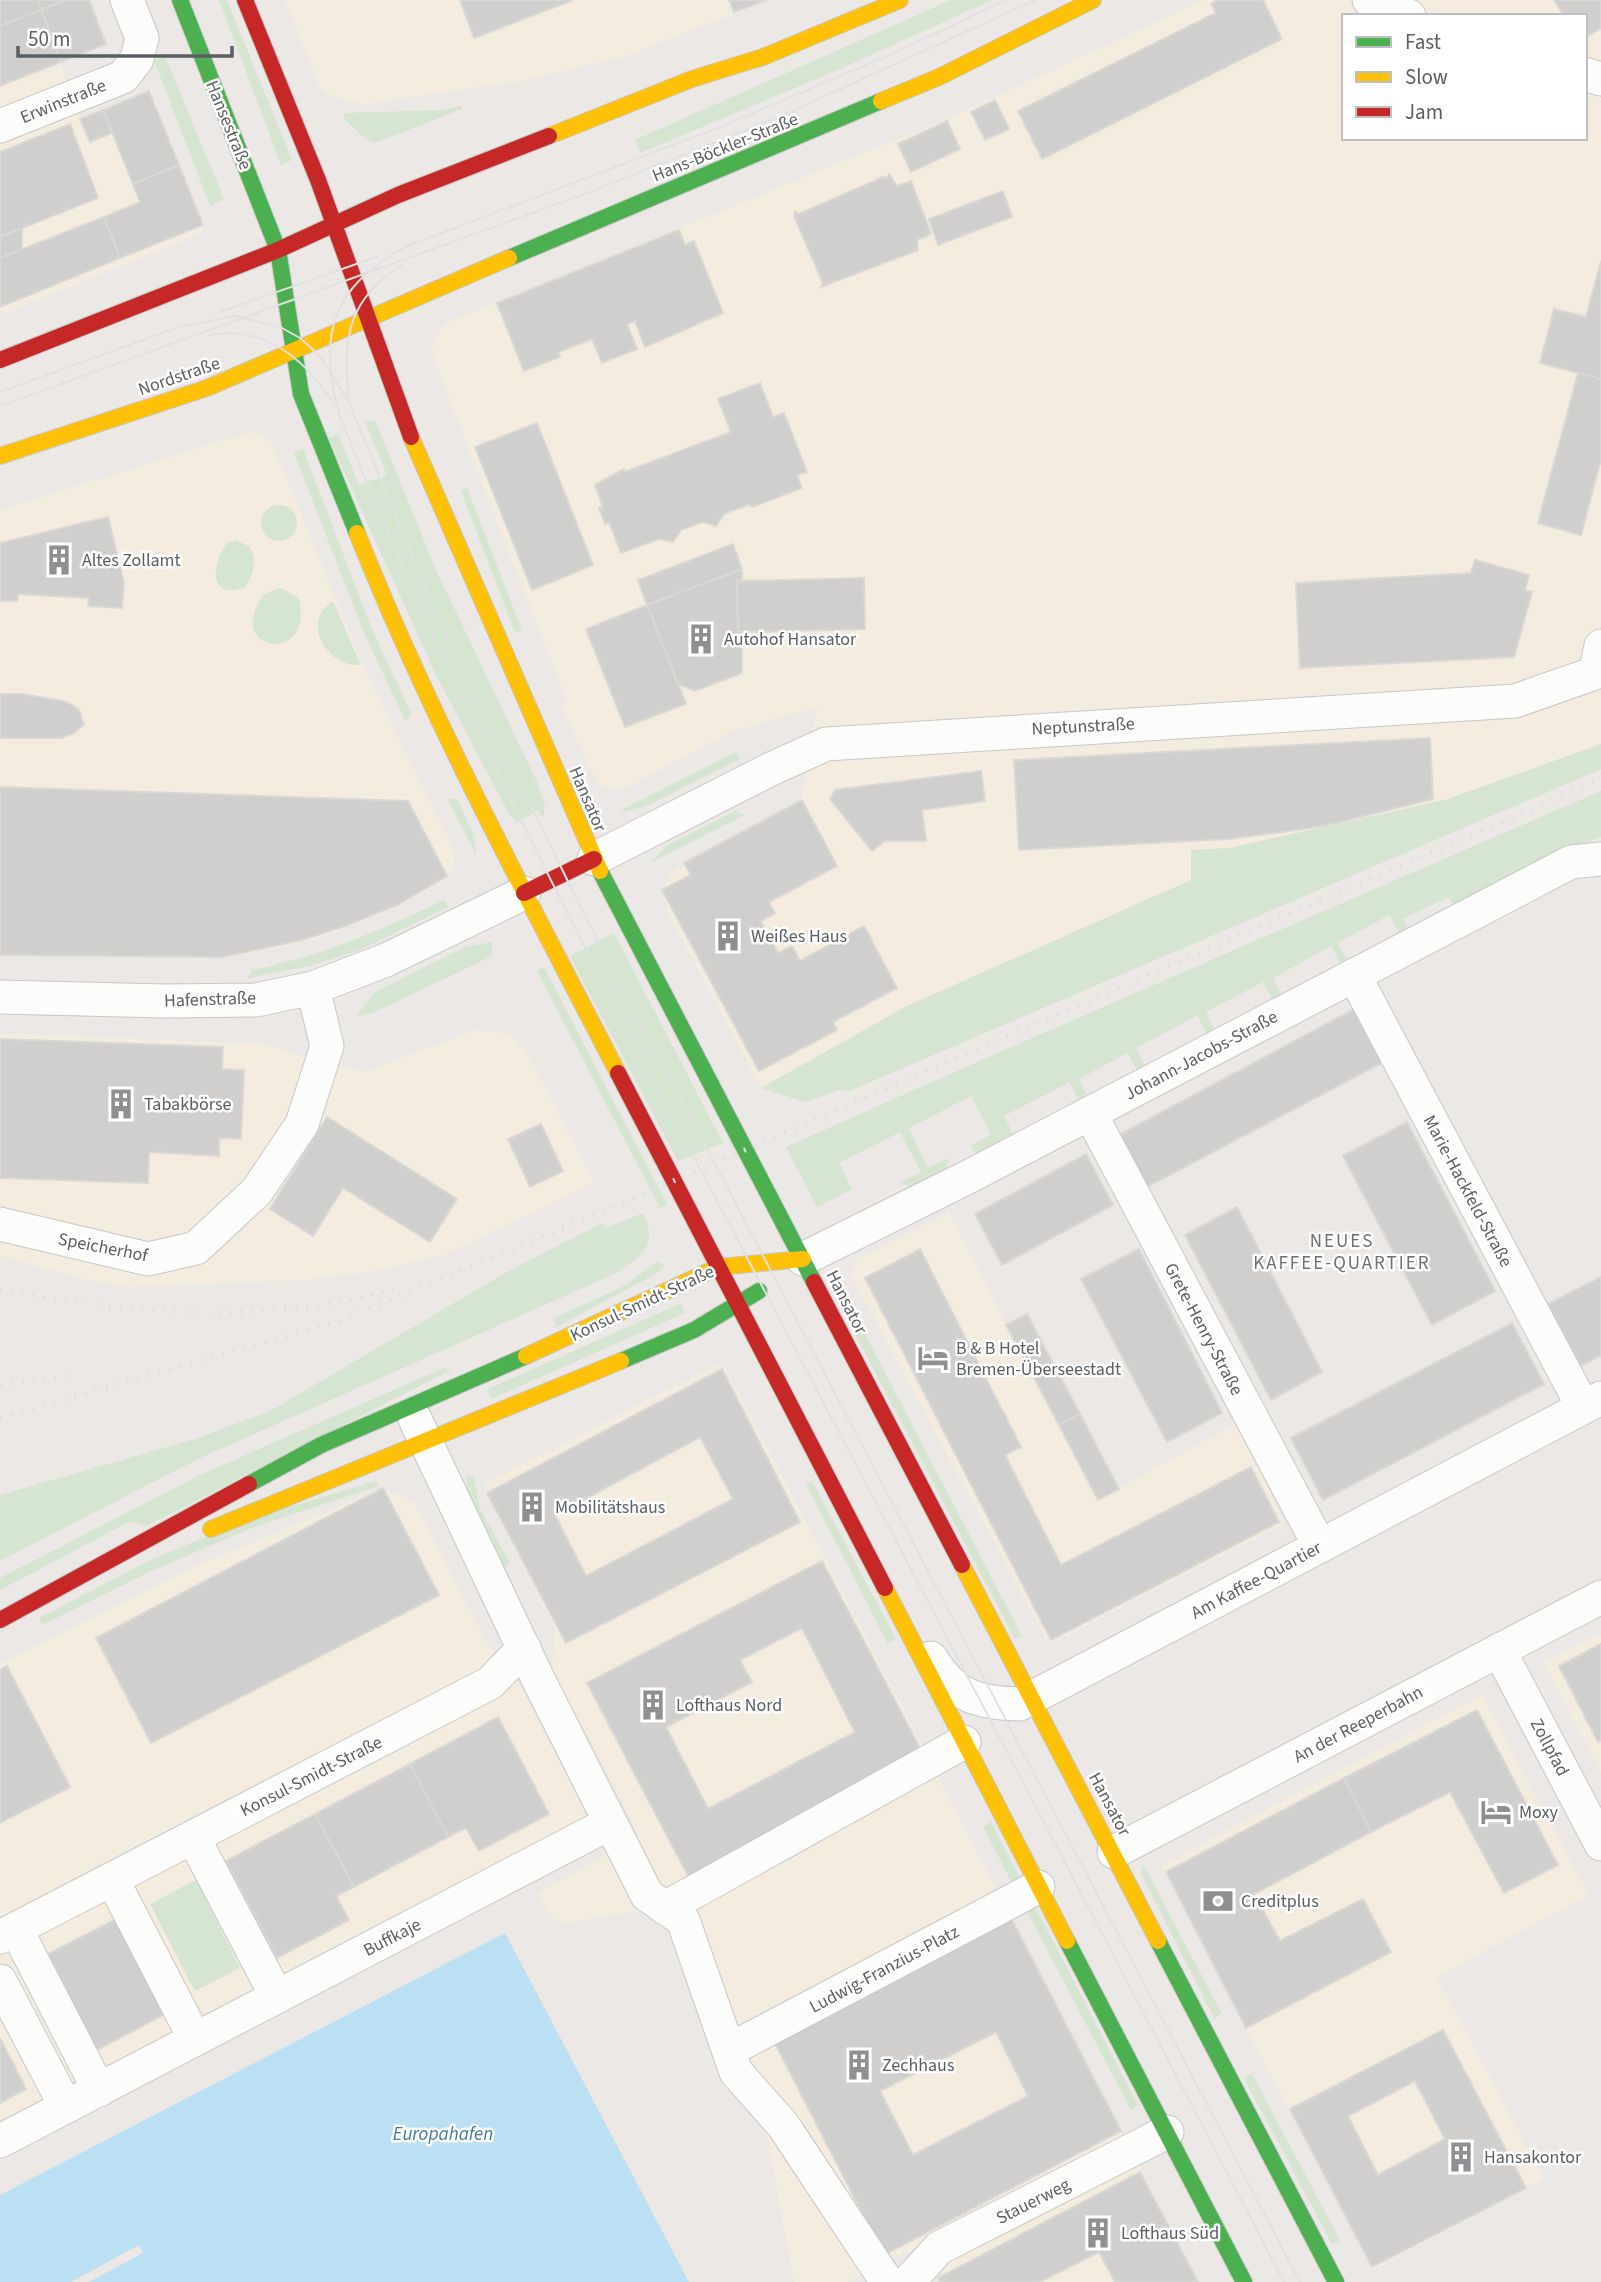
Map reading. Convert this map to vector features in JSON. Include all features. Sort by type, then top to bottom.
[{"type":"street","name":"Erwinstraße","points":[[0,126],[123,78],[137,59],[142,38],[127,0]]},
{"type":"street","name":"Hansestraße","points":[[180,0],[278,250],[295,351]]},
{"type":"street","points":[[244,0],[333,223]]},
{"type":"street","points":[[0,360],[278,250],[333,223],[692,79],[763,57],[900,0]]},
{"type":"street","name":"Hans-Böckler-Straße","points":[[366,319],[904,92],[1093,0]]},
{"type":"street","name":"Hansator","points":[[333,223],[366,319],[429,482],[594,859],[1336,2282]]},
{"type":"street","name":"Nordstraße","points":[[0,456],[207,388],[366,319]]},
{"type":"street","points":[[295,351],[305,404],[401,641],[463,774],[1244,2282]]},
{"type":"street","name":"Neptunstraße","points":[[594,859],[826,744],[1515,701],[1598,660]]},
{"type":"street","points":[[524,893],[594,859]]},
{"type":"street","name":"Johann-Jacobs-Straße","points":[[803,1259],[1571,862],[1601,859]]},
{"type":"street","name":"Hafenstraße","points":[[0,997],[256,1000],[313,988],[386,960],[524,893]]},
{"type":"street","name":"Marie-Hackfeld-Straße","points":[[1354,975],[1592,1403]]},
{"type":"street","name":"Speicherhof","points":[[0,1224],[148,1259],[196,1248],[257,1191],[302,1124],[327,1046],[313,988]]},
{"type":"street","name":"Grete-Henry-Straße","points":[[1090,1113],[1319,1545]]},
{"type":"street","points":[[200,1533],[426,1443],[709,1323],[739,1306],[803,1259]]},
{"type":"street","name":"Konsul-Smidt-Straße","points":[[0,1620],[321,1445],[718,1267],[803,1259]]},
{"type":"street","name":"Am Kaffee-Quartier","points":[[917,1651],[928,1654],[944,1679],[967,1696],[997,1704],[1020,1704],[1592,1403]]},
{"type":"street","points":[[410,1407],[524,1648],[647,1895],[683,1920],[736,2072],[783,2125],[887,2282]]},
{"type":"street","name":"Konsul-Smidt-Straße","points":[[59,1589],[174,1543]]},
{"type":"street","name":"An der Reeperbahn","points":[[1114,1852],[1601,1597]]},
{"type":"street","name":"Konsul-Smidt-Straße","points":[[8,1933],[490,1683],[524,1648]]},
{"type":"street","name":"Zollpfad","points":[[1499,1650],[1601,1844]]},
{"type":"street","points":[[665,1908],[964,1742]]},
{"type":"street","name":"Buffkaje","points":[[0,2141],[610,1823]]},
{"type":"street","points":[[193,1837],[277,1997]]},
{"type":"street","points":[[112,1879],[195,2039]]},
{"type":"street","name":"Ludwig-Franzius-Platz","points":[[729,2050],[1038,1887]]},
{"type":"street","points":[[8,1933],[99,2090]]},
{"type":"street","points":[[0,1981],[66,2107]]},
{"type":"street","name":"Stauerweg","points":[[908,2282],[939,2249],[1167,2132]]},
{"type":"shaded area","points":[[0,0],[36,0],[81,117],[151,89],[205,226],[198,235],[0,315]]},
{"type":"shaded area","points":[[285,0],[769,0],[627,56],[521,81],[363,104],[326,94],[318,83]]},
{"type":"shaded area","points":[[1204,0],[1601,0],[1601,744],[1445,800],[1229,848],[1191,850],[1191,880],[907,1006],[761,1088],[669,915],[662,890],[669,876],[684,863],[802,800],[817,707],[733,731],[622,790],[604,787],[592,773],[562,708],[566,699],[433,357],[433,343],[443,324],[945,120]]},
{"type":"shaded area","points":[[250,432],[262,434],[272,443],[365,670],[452,846],[454,859],[451,873],[443,883],[387,912],[324,937],[258,953],[222,958],[0,956],[0,510]]},
{"type":"shaded area","points":[[476,1030],[511,1034],[532,1061],[594,1182],[445,1255],[369,1272],[304,1280],[126,1287],[80,1278],[0,1256],[0,1033],[261,1044],[364,1072]]},
{"type":"shaded area","points":[[949,1212],[1006,1325],[1027,1314],[1119,1488],[1239,1422],[1284,1524],[1049,1645],[850,1273],[857,1259]]},
{"type":"shaded area","points":[[718,1364],[725,1368],[817,1542],[1199,2282],[948,2282],[927,2241],[848,2282],[794,2282],[763,2115],[679,1928],[646,1909],[563,1924],[547,1912],[538,1893],[640,1836],[552,1669],[555,1629],[485,1492],[487,1482]]},
{"type":"shaded area","points":[[383,1488],[414,1502],[489,1646],[523,1689],[587,1817],[0,2125],[0,1664],[194,1567]]},
{"type":"shaded area","points":[[1601,1633],[1601,1773],[1544,1662]]},
{"type":"shaded area","points":[[1482,1695],[1589,1895],[1437,1977],[1544,2179],[1373,2270],[1161,1865]]},
{"type":"green space","points":[[219,0],[227,0],[292,160],[281,165]]},
{"type":"green space","points":[[951,0],[992,0],[840,69],[640,153],[635,140]]},
{"type":"green space","points":[[165,56],[224,199],[210,206],[154,60]]},
{"type":"green space","points":[[461,106],[462,109],[375,143],[368,141],[344,119],[344,113],[441,110]]},
{"type":"green space","points":[[375,420],[436,570],[537,782],[545,806],[543,818],[538,810],[517,823],[508,812],[436,675],[329,438],[338,434],[359,485],[387,475],[365,422]]},
{"type":"green space","points":[[303,449],[371,627],[411,713],[406,722],[365,635],[294,453]]},
{"type":"green space","points":[[467,488],[522,630],[515,633],[461,491]]},
{"type":"green space","points":[[279,505],[292,510],[297,523],[292,536],[279,541],[266,536],[261,523],[266,510]]},
{"type":"green space","points":[[236,540],[250,547],[254,563],[252,572],[245,587],[224,589],[216,578],[218,560],[227,543]]},
{"type":"green space","points":[[281,588],[299,598],[301,618],[296,633],[287,641],[276,644],[265,642],[256,635],[253,623],[256,608],[269,592]]},
{"type":"green space","points":[[333,601],[361,665],[338,659],[322,642],[318,620],[323,610]]},
{"type":"green space","points":[[1601,744],[1601,769],[849,1091],[839,1090],[805,1102],[761,1088],[907,1006],[1191,880],[1191,850],[1229,848],[1445,800]]},
{"type":"green space","points":[[736,752],[740,759],[646,806],[623,812],[623,809]]},
{"type":"green space","points":[[1601,791],[1601,837],[1565,850],[1454,907],[1448,897],[1403,919],[1408,930],[1400,934],[1389,915],[1338,943],[1348,962],[1342,966],[1331,946],[1273,978],[1283,997],[1274,1002],[1263,982],[1206,1012],[1216,1033],[1208,1036],[1197,1016],[1136,1048],[1146,1068],[1138,1072],[1127,1053],[1079,1079],[1088,1098],[1080,1103],[1070,1082],[1004,1116],[1014,1136],[979,1155],[970,1146],[991,1135],[971,1096],[909,1128],[928,1168],[948,1158],[947,1169],[913,1188],[900,1183],[921,1172],[900,1132],[839,1163],[852,1189],[817,1207],[786,1147],[1091,1012]]},
{"type":"green space","points":[[447,798],[457,799],[474,835],[476,854]]},
{"type":"green space","points":[[735,811],[745,815],[650,863],[668,845]]},
{"type":"green space","points":[[444,900],[448,907],[360,950],[310,966],[248,978],[252,970],[304,957],[350,941]]},
{"type":"green space","points":[[614,933],[723,1143],[678,1161],[570,956]]},
{"type":"green space","points":[[492,942],[492,956],[375,1012],[355,1017],[375,992],[465,947]]},
{"type":"green space","points":[[544,967],[667,1204],[660,1208],[537,971]]},
{"type":"green space","points":[[643,1213],[649,1234],[645,1249],[616,1273],[200,1458],[0,1561],[0,1495],[195,1439],[270,1411],[514,1268],[603,1223],[606,1228]]},
{"type":"green space","points":[[658,1261],[665,1266],[654,1275],[556,1327],[554,1318],[622,1287]]},
{"type":"green space","points":[[682,1303],[685,1313],[491,1399],[488,1389]]},
{"type":"green space","points":[[851,1307],[1022,1636],[1015,1639],[843,1311]]},
{"type":"green space","points":[[444,1368],[451,1370],[146,1526],[129,1522],[0,1590],[0,1578],[200,1475]]},
{"type":"green space","points":[[466,1476],[474,1477],[480,1509],[510,1563],[503,1567],[468,1496]]},
{"type":"green space","points":[[376,1481],[379,1486],[254,1527],[158,1568],[42,1625],[39,1618],[152,1559],[252,1518]]},
{"type":"green space","points":[[812,1481],[896,1639],[888,1644],[806,1484]]},
{"type":"green space","points":[[991,1822],[1138,2105],[1131,2110],[983,1827]]},
{"type":"green space","points":[[1143,1864],[1222,2014],[1214,2018],[1141,1873]]},
{"type":"green space","points":[[196,1880],[240,1968],[195,1991],[150,1904]]},
{"type":"green space","points":[[1252,2074],[1340,2240],[1332,2244],[1244,2078]]},
{"type":"water","name":"Europahafen","points":[[505,1933],[689,2282],[0,2282],[0,2195]]},
{"type":"pier","points":[[139,2245],[143,2253],[89,2282],[71,2282]]},
{"type":"building","points":[[0,0],[37,0],[41,10],[0,26]]},
{"type":"building","points":[[37,0],[66,0],[41,10]]},
{"type":"building","points":[[66,0],[89,0],[106,44],[61,62],[41,10]]},
{"type":"building","points":[[460,0],[573,0],[474,38]]},
{"type":"building","points":[[729,0],[767,0],[734,12]]},
{"type":"building","points":[[1218,0],[1263,0],[1282,39],[1042,159],[1018,111],[1216,13],[1211,4]]},
{"type":"building","points":[[1554,0],[1601,0],[1601,28],[1587,37],[1587,14],[1563,14]]},
{"type":"building","points":[[41,10],[61,62],[0,86],[0,26]]},
{"type":"building","points":[[149,91],[179,165],[133,184],[103,110]]},
{"type":"building","points":[[995,100],[1009,129],[985,140],[971,112]]},
{"type":"building","points":[[103,110],[112,133],[90,142],[80,119]]},
{"type":"building","points":[[947,121],[960,149],[911,172],[898,144]]},
{"type":"building","points":[[70,124],[98,198],[0,237],[0,152]]},
{"type":"building","points":[[179,165],[203,225],[120,258],[104,217],[140,202],[133,184]]},
{"type":"building","points":[[889,174],[897,186],[911,181],[931,234],[917,240],[918,250],[821,287],[823,283],[794,216],[795,212],[799,214],[883,177],[887,178]]},
{"type":"building","points":[[1003,191],[1012,217],[938,245],[929,219]]},
{"type":"building","points":[[104,217],[120,258],[0,307],[0,258]]},
{"type":"building","points":[[22,228],[22,249],[0,258],[0,237]]},
{"type":"building","points":[[679,230],[685,245],[694,241],[723,313],[645,347],[635,321],[627,324],[637,349],[602,363],[592,339],[558,352],[560,357],[524,371],[497,303]]},
{"type":"building","points":[[1601,261],[1601,379],[1540,363],[1554,309],[1586,317]]},
{"type":"building","points":[[1578,373],[1601,379],[1601,459],[1581,535],[1538,523]]},
{"type":"building","points":[[760,383],[773,417],[784,413],[807,472],[797,475],[802,488],[752,507],[750,504],[724,514],[716,526],[702,522],[681,530],[673,542],[659,539],[621,553],[609,522],[605,524],[599,508],[603,507],[595,485],[624,469],[625,472],[731,432],[718,399]]},
{"type":"building","points":[[537,423],[593,565],[532,590],[475,447]]},
{"type":"building","name":"Altes Zollamt","points":[[108,517],[124,583],[122,608],[88,606],[89,598],[18,594],[17,601],[0,601],[0,543]]},
{"type":"building","points":[[733,544],[742,569],[647,605],[638,580]]},
{"type":"building","points":[[1475,560],[1529,575],[1525,590],[1532,592],[1514,657],[1300,668],[1296,583],[1471,573]]},
{"type":"building","name":"Autohof Hansator","points":[[742,569],[742,673],[695,691],[678,684],[647,605]]},
{"type":"building","points":[[864,578],[865,629],[738,632],[737,581]]},
{"type":"building","points":[[647,605],[686,704],[625,727],[586,629]]},
{"type":"building","points":[[0,694],[23,694],[67,702],[79,710],[84,724],[74,733],[62,738],[0,738]]},
{"type":"building","points":[[1430,738],[1433,799],[1324,826],[1229,839],[1019,850],[1014,760]]},
{"type":"building","points":[[981,771],[985,801],[922,810],[926,841],[885,841],[872,851],[830,799],[835,790]]},
{"type":"building","points":[[0,787],[408,801],[447,876],[397,905],[348,925],[302,940],[223,957],[0,955]]},
{"type":"building","name":"Weißes Haus","points":[[802,800],[837,866],[769,902],[775,913],[761,921],[778,953],[792,946],[800,961],[864,926],[897,988],[833,1022],[837,1030],[759,1071],[662,890],[691,875],[684,863]]},
{"type":"building","points":[[1358,1007],[1387,1060],[1147,1187],[1119,1135]]},
{"type":"building","name":"Tabakbörse","points":[[0,1039],[223,1047],[222,1069],[244,1070],[241,1139],[219,1138],[219,1156],[149,1152],[148,1183],[0,1178]]},
{"type":"building","points":[[327,1117],[457,1199],[430,1242],[343,1188],[313,1236],[270,1209]]},
{"type":"building","points":[[1407,1122],[1495,1291],[1432,1325],[1343,1156]]},
{"type":"building","points":[[541,1124],[563,1171],[530,1187],[508,1139]]},
{"type":"building","points":[[1086,1154],[1113,1205],[1002,1265],[975,1214]]},
{"type":"building","points":[[1237,1207],[1322,1372],[1271,1400],[1185,1235]]},
{"type":"building","points":[[920,1249],[1021,1447],[1005,1455],[1061,1565],[1251,1467],[1279,1522],[1051,1640],[865,1278]]},
{"type":"building","points":[[1139,1249],[1222,1413],[1167,1442],[1081,1279]]},
{"type":"building","points":[[1601,1277],[1601,1355],[1581,1366],[1548,1304]]},
{"type":"building","points":[[1027,1314],[1080,1414],[1059,1425],[1006,1325]]},
{"type":"building","points":[[1512,1323],[1544,1384],[1323,1500],[1291,1438]]},
{"type":"building","name":"Mobilitätshaus","points":[[722,1369],[800,1522],[566,1643],[487,1493]],"holes":[[[700,1437],[733,1499],[586,1576],[555,1515]]]},
{"type":"building","points":[[1080,1414],[1119,1489],[1098,1500],[1059,1425]]},
{"type":"building","points":[[383,1488],[439,1595],[151,1743],[96,1638]]},
{"type":"building","name":"Lofthaus Nord","points":[[822,1561],[923,1754],[688,1876],[587,1683]],"holes":[[[802,1628],[855,1732],[708,1809],[666,1727],[752,1682],[740,1660]]]},
{"type":"building","points":[[1601,1644],[1601,1740],[1598,1742],[1559,1666]]},
{"type":"building","points":[[7,1666],[70,1787],[0,1823],[0,1670]]},
{"type":"building","name":"Moxy","points":[[1477,1710],[1558,1865],[1504,1893],[1450,1792],[1371,1832],[1344,1778]]},
{"type":"building","points":[[498,1717],[549,1814],[479,1851],[466,1828],[448,1837],[410,1764]]},
{"type":"building","points":[[410,1764],[448,1837],[354,1887],[315,1814]]},
{"type":"building","points":[[1344,1778],[1371,1832],[1254,1894],[1280,1941],[1363,1899],[1391,1952],[1246,2028],[1166,1872]]},
{"type":"building","points":[[315,1814],[354,1887],[336,1896],[349,1920],[277,1958],[226,1861]]},
{"type":"building","name":"Zechhaus","points":[[1009,1914],[1121,2131],[884,2255],[772,2038]],"holes":[[[996,2032],[1028,2096],[913,2155],[880,2091]]]},
{"type":"building","points":[[118,1918],[167,2013],[97,2050],[48,1954]]},
{"type":"building","name":"Hansakontor","points":[[1443,2030],[1526,2188],[1372,2267],[1290,2109]],"holes":[[[1415,2081],[1445,2139],[1378,2175],[1348,2116]]]},
{"type":"building","points":[[0,2038],[26,2089],[0,2103]]},
{"type":"building","name":"Lofthaus Süd","points":[[1140,2172],[1198,2282],[1115,2282],[1099,2252],[1040,2282],[940,2282],[938,2278]]},
{"type":"tram line","points":[[405,247],[723,126],[894,53],[1006,0]]},
{"type":"tram line","points":[[0,406],[590,192],[788,113],[1035,0]]},
{"type":"tram line","points":[[414,243],[366,274],[350,292],[338,312],[332,334],[332,385],[339,414],[387,531],[492,760],[605,986],[1284,2282]]},
{"type":"tram line","points":[[220,312],[379,256]]},
{"type":"tram line","points":[[349,397],[347,356],[348,338],[353,322],[370,292],[402,265]]},
{"type":"tram line","points":[[178,327],[235,316],[282,328],[300,338],[319,355],[349,402],[431,602],[581,908],[1300,2282]]},
{"type":"tram line","points":[[0,392],[187,324]]},
{"type":"tram line","points":[[210,335],[247,335],[280,348],[308,371],[331,400]]},
{"type":"railway","points":[[0,1418],[339,1321],[611,1208],[1601,779]]},
{"type":"railway","points":[[0,1289],[98,1305],[196,1312],[295,1308],[344,1301],[393,1289]]},
{"type":"railway","points":[[0,1385],[72,1375]]},
{"type":"traffic: fast","points":[[180,0],[278,250],[301,394],[357,533]]},
{"type":"traffic: fast","points":[[509,258],[881,101]]},
{"type":"traffic: fast","points":[[600,871],[814,1282]]},
{"type":"traffic: fast","points":[[621,1361],[694,1330],[759,1291]]},
{"type":"traffic: fast","points":[[249,1484],[321,1445],[526,1356]]},
{"type":"traffic: fast","points":[[1067,1941],[1244,2282]]},
{"type":"traffic: fast","points":[[1158,1941],[1336,2282]]},
{"type":"traffic: slow","points":[[549,136],[692,79],[763,57],[900,0]]},
{"type":"traffic: slow","points":[[881,101],[939,77],[1093,0]]},
{"type":"traffic: slow","points":[[0,456],[207,388],[509,258]]},
{"type":"traffic: slow","points":[[411,437],[600,871]]},
{"type":"traffic: slow","points":[[357,533],[448,739],[618,1073]]},
{"type":"traffic: slow","points":[[526,1356],[718,1267],[803,1259]]},
{"type":"traffic: slow","points":[[211,1529],[621,1361]]},
{"type":"traffic: slow","points":[[962,1565],[1158,1941]]},
{"type":"traffic: slow","points":[[885,1588],[1067,1941]]},
{"type":"traffic: jam","points":[[245,0],[318,180],[411,437]]},
{"type":"traffic: jam","points":[[0,360],[278,250],[398,195],[549,136]]},
{"type":"traffic: jam","points":[[524,893],[594,859]]},
{"type":"traffic: jam","points":[[618,1073],[885,1588]]},
{"type":"traffic: jam","points":[[814,1282],[962,1565]]},
{"type":"traffic: jam","points":[[0,1620],[249,1484]]},
{"type":"place","name":"Altes Zollamt","points":[[59,560]]},
{"type":"place","name":"Autohof Hansator","points":[[701,639]]},
{"type":"place","name":"Weißes Haus","points":[[728,936]]},
{"type":"place","name":"Tabakbörse","points":[[121,1104]]},
{"type":"place","name":"B & B Hotel Bremen-Überseestadt","points":[[933,1358]]},
{"type":"place","name":"Mobilitätshaus","points":[[532,1507]]},
{"type":"place","name":"Lofthaus Nord","points":[[653,1705]]},
{"type":"place","name":"Moxy","points":[[1496,1812]]},
{"type":"place","name":"Creditplus","points":[[1218,1901]]},
{"type":"place","name":"Zechhaus","points":[[859,2065]]},
{"type":"place","name":"Hansakontor","points":[[1461,2157]]},
{"type":"place","name":"Lofthaus Süd","points":[[1098,2233]]},
{"type":"district","name":"NEUES KAFFEE-QUARTIER","points":[[1342,1251]]}]
